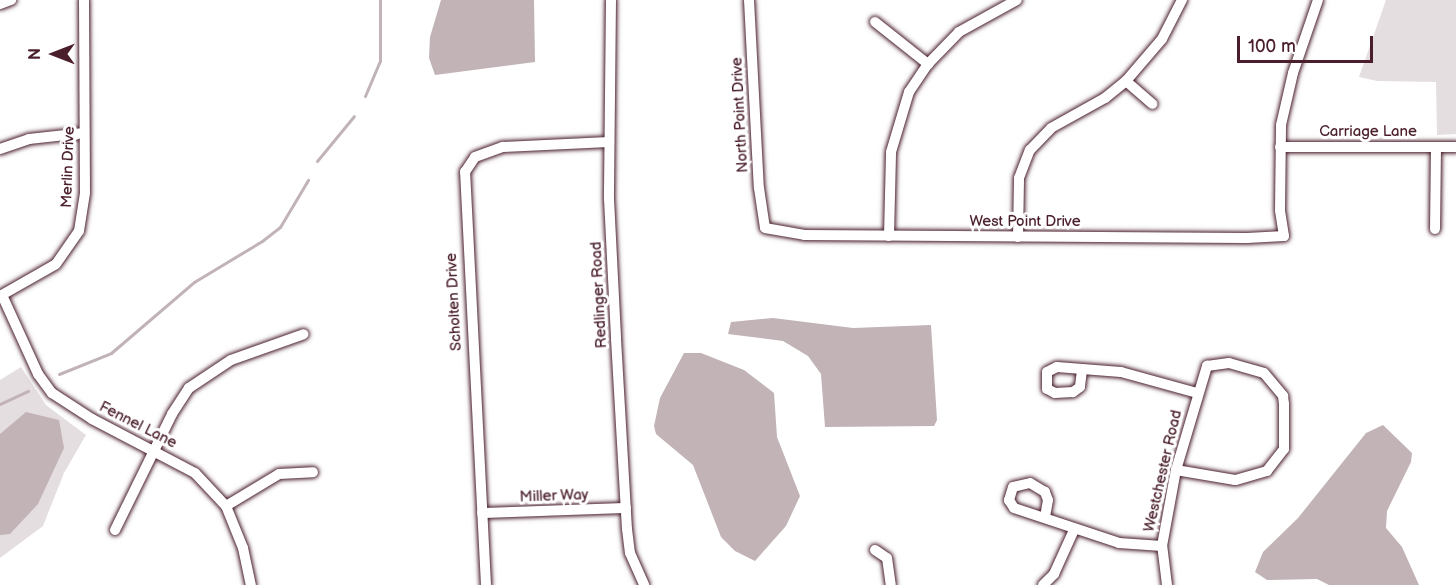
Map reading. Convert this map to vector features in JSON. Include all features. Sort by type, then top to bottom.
[{"type":"street","points":[[0,4],[11,0]]},
{"type":"street","name":"Merlin Drive","points":[[1,296],[57,264],[79,231],[85,192],[84,0]]},
{"type":"street","name":"Redlinger Road","points":[[611,0],[610,242],[630,553],[644,585]]},
{"type":"street","name":"North Point Drive","points":[[749,0],[759,188],[765,228]]},
{"type":"street","points":[[889,236],[890,164],[896,126],[909,92],[928,64],[966,27],[1017,0]]},
{"type":"street","points":[[1018,237],[1019,178],[1030,150],[1051,128],[1105,98],[1126,81],[1162,39],[1182,0]]},
{"type":"street","points":[[1280,147],[1288,90],[1318,0]]},
{"type":"street","points":[[875,22],[928,64]]},
{"type":"street","points":[[1126,81],[1152,104]]},
{"type":"street","points":[[0,149],[29,139],[84,133]]},
{"type":"street","name":"Scholten Drive","points":[[486,585],[465,172],[475,157],[503,147],[609,142]]},
{"type":"street","name":"West Point Drive","points":[[765,228],[804,236],[1284,236],[1280,210],[1280,147]]},
{"type":"street","name":"Carriage Lane","points":[[1280,147],[1456,147]]},
{"type":"street","points":[[1435,229],[1436,147]]},
{"type":"street","name":"Fennel Lane","points":[[1,296],[38,374],[52,393],[92,419],[154,448],[195,473],[226,506],[243,549],[251,585]]},
{"type":"street","points":[[115,530],[154,448],[189,388],[231,360],[304,334]]},
{"type":"street","name":"Westchester Road","points":[[1167,585],[1162,546],[1176,470],[1197,393],[1207,366],[1229,363],[1264,373],[1283,396],[1284,449],[1267,471],[1235,480],[1176,470]]},
{"type":"street","points":[[1082,370],[1121,372],[1197,393]]},
{"type":"street","points":[[226,506],[279,474],[313,472]]},
{"type":"street","name":"Miller Way","points":[[482,513],[626,508]]},
{"type":"street","points":[[1045,517],[1074,530],[1119,543],[1162,546]]},
{"type":"street","points":[[1043,585],[1054,574],[1074,530]]},
{"type":"street","points":[[874,550],[887,558],[891,585]]},
{"type":"shaded area","points":[[441,0],[534,0],[535,62],[435,75],[429,58],[430,37]]},
{"type":"shaded area","points":[[1386,0],[1456,0],[1456,134],[1437,135],[1436,82],[1377,81],[1359,77]]},
{"type":"shaded area","points":[[773,318],[853,328],[931,325],[937,420],[934,426],[825,427],[821,374],[808,356],[783,341],[728,334],[731,322]]},
{"type":"shaded area","points":[[684,353],[701,353],[744,370],[774,393],[777,437],[800,496],[786,526],[755,561],[735,551],[721,537],[693,465],[656,434],[654,426],[660,398]]},
{"type":"shaded area","points":[[21,367],[46,405],[86,435],[64,473],[43,526],[0,558],[0,380]]},
{"type":"shaded area","points":[[26,412],[59,420],[64,448],[38,504],[10,534],[0,535],[0,434]]},
{"type":"shaded area","points":[[1383,425],[1412,453],[1411,462],[1387,511],[1386,528],[1402,547],[1419,585],[1329,585],[1317,579],[1267,580],[1255,572],[1263,552],[1298,518],[1366,433]]},
{"type":"waterway","points":[[365,96],[380,61],[380,0]]},
{"type":"waterway","points":[[317,161],[354,116]]},
{"type":"waterway","points":[[59,374],[111,353],[194,282],[262,241],[280,227],[308,180]]},
{"type":"waterway","points":[[0,404],[28,391]]}]
